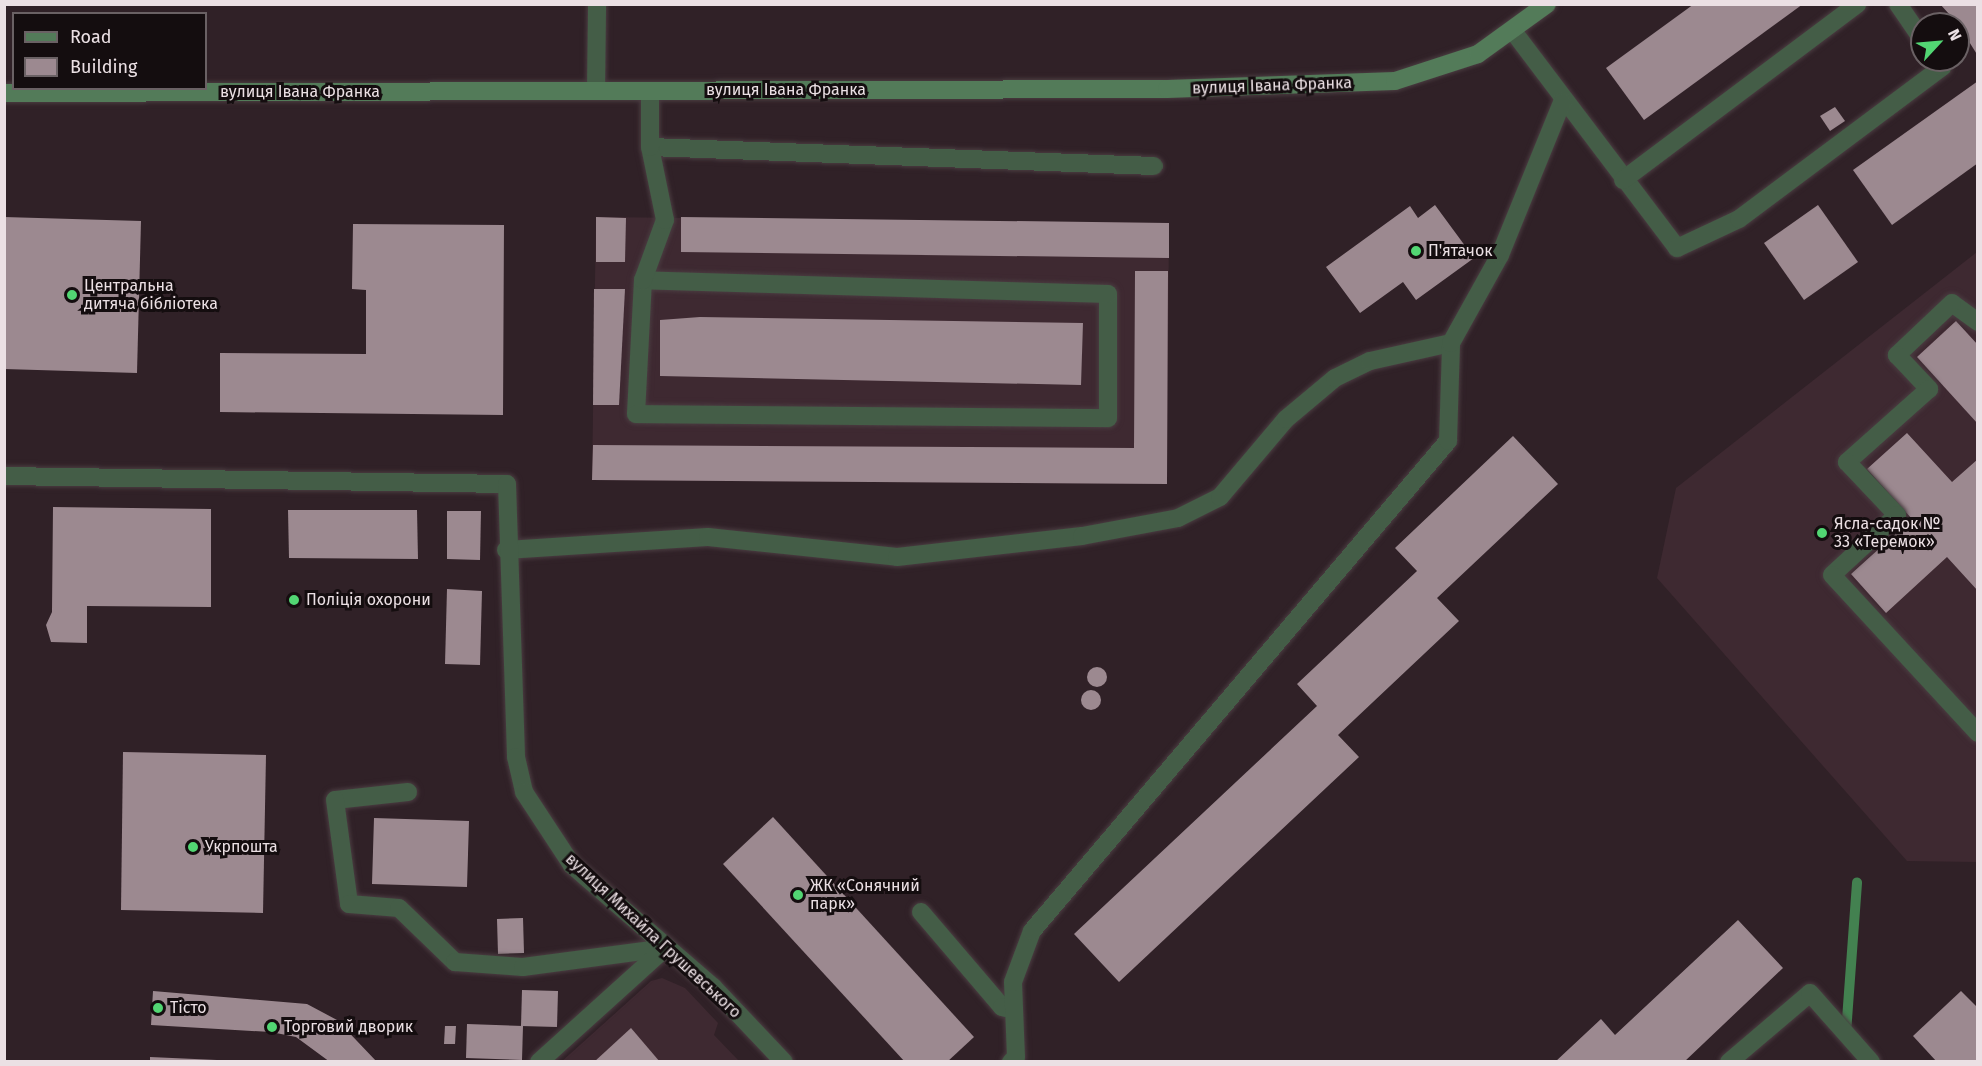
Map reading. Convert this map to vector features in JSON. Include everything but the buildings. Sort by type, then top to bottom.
[{"type":"street","points":[[596,91],[597,4]]},
{"type":"street","name":"вулиця Івана Франка","points":[[4,93],[1167,89],[1395,81],[1468,59],[1513,31],[1547,4]]},
{"type":"street","points":[[1623,180],[1857,4]]},
{"type":"street","points":[[1898,4],[1910,22]]},
{"type":"street","points":[[1513,31],[1562,102],[1677,248],[1739,219],[1935,72]]},
{"type":"street","points":[[643,280],[1108,294],[1108,418],[636,414],[643,280],[666,220],[650,147],[650,91]]},
{"type":"street","points":[[1011,1062],[1016,1057],[1013,982],[1032,931],[1448,441],[1451,343],[1500,255],[1562,102]]},
{"type":"street","points":[[650,147],[1154,166]]},
{"type":"street","points":[[1977,322],[1952,303],[1897,355],[1929,389],[1847,462],[1898,515],[1832,575],[1977,733]]},
{"type":"street","points":[[506,550],[708,537],[897,557],[1070,538],[1178,518],[1220,497],[1286,419],[1335,378],[1371,361],[1451,343]]},
{"type":"street","name":"вулиця Михайла Грушевського","points":[[4,476],[507,484],[506,550],[516,757],[524,792],[572,865],[665,948],[713,987],[784,1062]]},
{"type":"street","points":[[408,792],[335,800],[349,904],[399,908],[455,963],[523,967],[665,948]]},
{"type":"street","points":[[921,912],[1002,1007],[1014,1010]]},
{"type":"street","points":[[539,1062],[665,948]]},
{"type":"street","points":[[1729,1062],[1810,993],[1870,1062]]},
{"type":"shaded area","points":[[596,217],[1169,223],[1167,484],[592,480]]},
{"type":"shaded area","name":"Ясла-садок № 33 «Теремок»","points":[[1977,252],[1977,862],[1907,861],[1657,578],[1676,488]]},
{"type":"shaded area","points":[[662,978],[685,988],[718,1023],[714,1035],[739,1061],[561,1062],[651,981]]},
{"type":"waterway","points":[[1846,1033],[1857,882]]},
{"type":"place","name":"П'ятачок","points":[[1416,251]]},
{"type":"place","name":"Центральна дитяча бібліотека","points":[[72,295]]},
{"type":"place","name":"Ясла-садок № 33 «Теремок»","points":[[1822,533]]},
{"type":"place","name":"Поліція охорони","points":[[294,600]]},
{"type":"place","name":"Укрпошта","points":[[193,847]]},
{"type":"place","name":"ЖК «Сонячний парк»","points":[[798,895]]},
{"type":"place","name":"Тісто","points":[[158,1008]]},
{"type":"place","name":"Торговий дворик","points":[[272,1027]]}]
